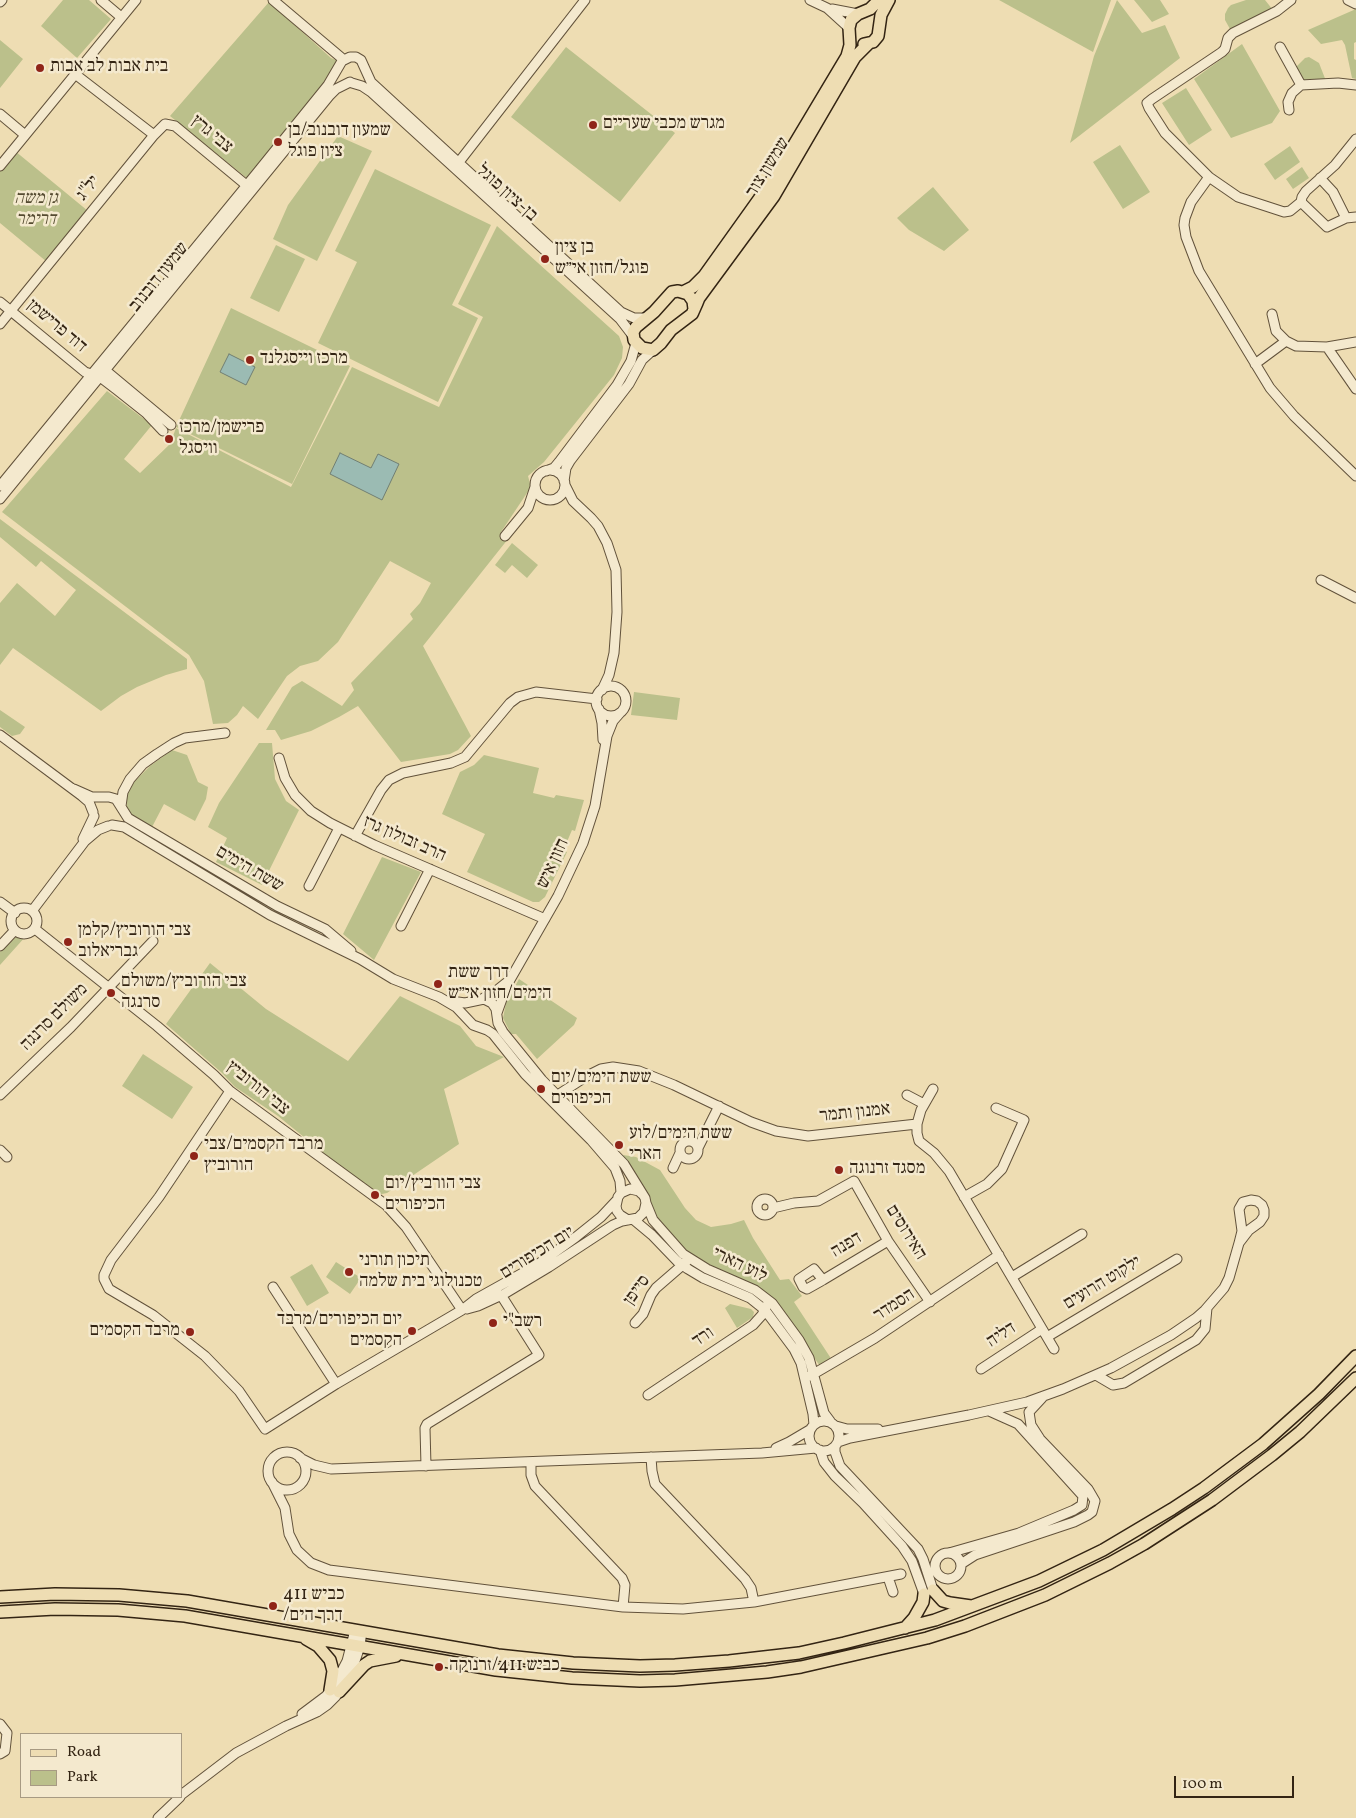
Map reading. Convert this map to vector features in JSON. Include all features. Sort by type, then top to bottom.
[{"type":"main road","points":[[879,0],[874,7],[851,20],[849,30],[857,42],[869,43],[878,36],[881,15],[889,0]]},
{"type":"main road","points":[[861,13],[872,14],[876,17],[880,26]]},
{"type":"main road","name":"שמשון צור","points":[[634,340],[636,326],[657,309],[670,293],[683,292],[699,282],[750,214],[847,56],[850,45],[849,30]]},
{"type":"main road","name":"שמשון צור","points":[[653,350],[671,330],[689,317],[699,298],[774,196],[855,57],[869,43]]},
{"type":"main road","points":[[683,292],[692,298],[694,309]]},
{"type":"main road","points":[[634,340],[644,349],[653,350]]},
{"type":"main road","points":[[0,1597],[55,1594],[129,1596],[222,1606],[508,1656],[573,1663],[640,1666],[729,1661],[790,1654],[906,1628],[973,1607],[1071,1567],[1137,1531],[1204,1488],[1263,1444],[1320,1394],[1356,1356]]},
{"type":"main road","points":[[0,1612],[55,1609],[118,1610],[185,1616],[496,1670],[563,1677],[675,1680],[801,1668],[927,1638],[965,1626],[1078,1580],[1144,1544],[1212,1500],[1272,1455],[1330,1404],[1356,1378]]},
{"type":"main road","points":[[906,1628],[919,1610],[928,1592],[943,1601],[973,1607]]},
{"type":"main road","points":[[300,1635],[318,1646],[330,1660],[333,1671],[334,1691]]},
{"type":"main road","points":[[334,1691],[370,1661],[408,1654]]},
{"type":"street","points":[[101,0],[121,18]]},
{"type":"street","points":[[0,166],[136,0]]},
{"type":"street","points":[[273,0],[342,64]]},
{"type":"street","name":"בן-ציון פוגל","points":[[459,162],[585,0]]},
{"type":"street","points":[[810,0],[827,8],[861,13]]},
{"type":"street","points":[[1291,0],[1277,11],[1233,33],[1228,38],[1222,52],[1148,103],[1149,108],[1165,133],[1209,177],[1238,197],[1278,211],[1290,211],[1301,202],[1306,191],[1356,140]]},
{"type":"street","points":[[1348,0],[1356,4]]},
{"type":"street","points":[[827,8],[849,30]]},
{"type":"street","points":[[1280,47],[1301,85]]},
{"type":"street","points":[[350,57],[358,58],[364,64],[365,70],[361,79],[351,82],[341,76],[342,64],[350,57]]},
{"type":"street","name":"שמעון דובנוב","points":[[0,499],[250,188],[342,64]]},
{"type":"street","name":"בן-ציון פוגל","points":[[365,70],[371,82],[622,312],[634,318],[646,318]]},
{"type":"street","points":[[75,74],[154,135]]},
{"type":"street","name":"שמעון דובנוב","points":[[0,486],[99,374],[250,188],[330,94],[351,82]]},
{"type":"street","name":"בן-ציון פוגל","points":[[351,82],[371,92],[620,319],[634,340]]},
{"type":"street","points":[[1289,110],[1288,102],[1292,93],[1301,85],[1338,83],[1356,85]]},
{"type":"street","points":[[0,114],[25,135]]},
{"type":"street","name":"צבי גרץ","points":[[154,135],[165,124],[175,126],[250,188]]},
{"type":"street","name":"יל\"ג","points":[[0,324],[154,135]]},
{"type":"street","points":[[1209,177],[1187,210],[1184,225],[1186,237],[1199,271],[1270,388],[1283,404],[1356,476]]},
{"type":"street","points":[[1301,202],[1327,227],[1351,218],[1333,192],[1320,178]]},
{"type":"street","name":"דוד פרישמן","points":[[0,302],[85,372],[99,374],[171,425]]},
{"type":"street","points":[[1272,314],[1276,331],[1286,341],[1296,346],[1327,347],[1356,342]]},
{"type":"street","points":[[528,508],[538,477],[557,465],[617,385],[631,361],[634,340]]},
{"type":"street","points":[[1255,364],[1286,341]]},
{"type":"street","points":[[1327,347],[1356,389]]},
{"type":"street","points":[[505,536],[528,508],[538,502],[561,496],[566,468],[573,456],[629,384],[642,360],[653,350]]},
{"type":"street","name":"דוד פרישמן","points":[[99,374],[163,431]]},
{"type":"street","points":[[546,472],[557,472],[564,483],[569,497],[598,526],[613,560],[618,598],[614,672],[625,696],[626,703],[620,713],[610,715],[603,713],[599,708],[599,695],[609,675],[614,657]]},
{"type":"street","points":[[536,484],[538,494],[551,500],[579,507]]},
{"type":"street","points":[[1321,580],[1356,598]]},
{"type":"street","points":[[355,836],[381,790],[389,780],[403,773],[451,763],[465,757],[510,703],[518,697],[536,692],[599,695],[611,686],[622,690]]},
{"type":"street","name":"חזון איש","points":[[599,708],[603,728],[602,760]]},
{"type":"street","name":"חזון איש","points":[[496,1014],[514,973],[572,867],[595,806],[608,733],[613,721],[620,713]]},
{"type":"street","points":[[76,852],[96,803],[105,797],[116,794],[143,764],[174,743],[195,736],[226,733]]},
{"type":"street","points":[[0,735],[74,789],[89,802],[93,814],[99,823],[110,826]]},
{"type":"street","name":"הרב זבולון גרז","points":[[279,758],[285,778],[295,795],[311,811],[339,828],[545,919]]},
{"type":"street","points":[[32,911],[76,852],[92,834],[110,826],[120,818],[122,796],[126,785]]},
{"type":"street","points":[[74,789],[89,796],[116,799],[121,808]]},
{"type":"street","name":"ששת הימים","points":[[121,808],[128,818],[277,906],[325,929],[360,959]]},
{"type":"street","name":"ששת הימים","points":[[110,826],[124,827],[270,915],[360,959],[393,979],[446,1000],[460,1003],[478,1000]]},
{"type":"street","points":[[309,886],[339,828]]},
{"type":"street","points":[[402,926],[430,869]]},
{"type":"street","points":[[0,902],[14,913]]},
{"type":"street","points":[[25,908],[32,911],[37,922],[34,929],[27,934],[15,930],[12,924],[14,913],[25,908]]},
{"type":"street","name":"צבי הורוביץ","points":[[34,929],[214,1075],[230,1091],[386,1205],[406,1227],[462,1310]]},
{"type":"street","points":[[0,946],[15,930]]},
{"type":"street","name":"משולם סרנגה","points":[[0,1095],[71,1027],[153,941]]},
{"type":"street","name":"חזון איש","points":[[478,1000],[499,989],[514,973]]},
{"type":"street","name":"ששת הימים","points":[[446,1000],[461,1010],[469,1020]]},
{"type":"street","points":[[496,1014],[492,1003],[478,1000],[468,1009],[469,1020],[473,1026],[493,1034],[525,1074],[554,1097],[624,1164],[646,1203],[644,1212],[631,1220],[620,1215],[617,1211],[616,1201],[621,1192],[620,1180],[615,1168],[554,1097],[503,1032],[496,1014]]},
{"type":"street","points":[[482,1028],[492,1024],[496,1014]]},
{"type":"street","name":"אמנון ותמר","points":[[554,1097],[601,1069],[620,1067],[639,1071],[751,1122],[776,1131],[808,1136],[917,1124],[919,1141],[942,1162],[1054,1349]]},
{"type":"street","points":[[917,1124],[924,1104],[933,1089]]},
{"type":"street","name":"יום הכיפורים","points":[[230,1091],[159,1197],[111,1260],[104,1275],[104,1280],[108,1289],[153,1315],[205,1356],[239,1392],[265,1430],[336,1384],[554,1253],[600,1217],[616,1201]]},
{"type":"street","points":[[907,1095],[924,1104]]},
{"type":"street","points":[[680,1153],[686,1159],[691,1159],[697,1154],[718,1106]]},
{"type":"street","points":[[964,1197],[987,1184],[1002,1169],[1024,1120],[996,1108]]},
{"type":"street","points":[[673,1168],[680,1153],[681,1145],[686,1141],[692,1141],[698,1148]]},
{"type":"street","name":"האירוסים","points":[[773,1208],[794,1203],[818,1201],[854,1181],[888,1240],[930,1302]]},
{"type":"street","points":[[621,1192],[630,1189],[639,1191],[642,1194]]},
{"type":"street","points":[[284,1508],[288,1494],[293,1488],[317,1472],[331,1469],[762,1453],[818,1449],[827,1451],[850,1438],[989,1411],[1043,1397],[1096,1375],[1154,1345],[1196,1318],[1207,1308],[1224,1288],[1229,1278],[1242,1231],[1239,1209],[1245,1201],[1257,1201],[1263,1208],[1263,1218],[1249,1230],[1239,1243]]},
{"type":"street","name":"לוע הארי","points":[[646,1203],[650,1216],[656,1224],[686,1262],[703,1278],[750,1298],[765,1310],[794,1350],[801,1363],[813,1414],[812,1427]]},
{"type":"street","name":"יום הכיפורים","points":[[462,1310],[478,1306],[501,1295],[549,1267],[613,1225],[631,1220]]},
{"type":"street","name":"לוע הארי","points":[[631,1220],[648,1231],[666,1250],[686,1262],[707,1269],[754,1290],[769,1300],[799,1340],[809,1358],[824,1413],[833,1423]]},
{"type":"street","points":[[1012,1277],[1082,1234]]},
{"type":"street","name":"דפנה","points":[[823,1280],[888,1240]]},
{"type":"street","name":"הסמדר","points":[[805,1379],[930,1302],[999,1255]]},
{"type":"street","name":"ילקוט הרועים","points":[[1045,1333],[1177,1259]]},
{"type":"street","name":"סייפן","points":[[635,1323],[643,1314],[656,1288],[686,1262]]},
{"type":"street","points":[[273,1287],[336,1384]]},
{"type":"street","points":[[426,1466],[425,1428],[427,1424],[538,1355],[501,1295]]},
{"type":"street","name":"ורד","points":[[648,1395],[753,1325],[765,1310],[769,1300]]},
{"type":"street","points":[[1096,1375],[1113,1384],[1124,1383],[1196,1340],[1205,1330],[1207,1308]]},
{"type":"street","name":"דליה","points":[[980,1369],[1045,1333]]},
{"type":"street","points":[[961,1564],[975,1555],[1074,1522],[1092,1512],[1095,1501],[1088,1489],[1040,1439],[1031,1426],[1029,1412],[1043,1397]]},
{"type":"street","points":[[949,1553],[956,1556],[961,1564],[960,1571],[955,1576],[948,1578],[940,1575],[936,1569],[937,1560],[942,1554],[1019,1533],[1082,1505],[1083,1496],[1018,1424],[989,1411]]},
{"type":"street","points":[[762,1453],[789,1442],[822,1420],[847,1429],[886,1431]]},
{"type":"street","points":[[833,1423],[840,1433],[835,1452],[840,1466],[918,1549],[923,1559],[928,1592]]},
{"type":"street","points":[[812,1427],[809,1438],[818,1449],[824,1462],[902,1546],[928,1592]]},
{"type":"street","points":[[331,1469],[314,1465],[292,1453],[286,1452],[278,1454],[268,1468],[268,1474],[284,1508],[289,1534],[297,1550],[311,1563],[329,1570],[623,1607],[683,1609],[754,1602],[901,1574]]},
{"type":"street","points":[[651,1457],[655,1484],[745,1579],[751,1588],[754,1602]]},
{"type":"street","points":[[300,1458],[306,1470],[302,1482]]},
{"type":"street","points":[[531,1462],[531,1474],[535,1486],[622,1578],[625,1585],[623,1607]]},
{"type":"street","points":[[272,1482],[282,1489],[293,1488]]},
{"type":"street","points":[[888,1577],[893,1592]]},
{"type":"street","points":[[182,1794],[236,1753],[286,1726],[334,1691],[356,1645],[359,1631]]},
{"type":"street","points":[[0,1724],[7,1733],[4,1751],[0,1754]]},
{"type":"street","points":[[158,1818],[178,1798]]},
{"type":"green space","points":[[63,0],[89,0],[111,19],[77,58],[41,26]]},
{"type":"green space","points":[[999,0],[1111,0],[1093,52]]},
{"type":"green space","points":[[1117,0],[1142,33],[1165,25],[1180,58],[1070,143],[1094,56]]},
{"type":"green space","points":[[1134,0],[1160,0],[1169,14],[1152,22]]},
{"type":"green space","points":[[1246,0],[1265,0],[1273,10],[1233,31],[1225,20],[1225,14],[1231,5]]},
{"type":"green space","points":[[269,2],[331,58],[338,61],[337,70],[248,179],[170,116]]},
{"type":"green space","points":[[1356,9],[1354,59],[1356,60],[1356,79],[1352,78],[1345,45],[1342,40],[1321,44],[1308,30]]},
{"type":"green space","points":[[0,40],[23,59],[0,88]]},
{"type":"green space","points":[[1242,44],[1280,111],[1272,123],[1231,138],[1194,79]]},
{"type":"green space","name":"מגרש מכבי שעריים","points":[[566,47],[675,133],[620,202],[511,117]]},
{"type":"green space","points":[[1309,57],[1319,63],[1326,81],[1303,83],[1294,69],[1305,58]]},
{"type":"green space","points":[[1186,88],[1212,130],[1189,145],[1162,103]]},
{"type":"green space","points":[[338,136],[372,151],[317,261],[273,239],[288,205]]},
{"type":"green space","points":[[1120,145],[1150,192],[1123,209],[1093,162]]},
{"type":"green space","points":[[1290,146],[1300,162],[1275,180],[1264,164]]},
{"type":"green space","name":"גן משה דרימר","points":[[15,151],[88,211],[47,262],[0,223],[0,169]]},
{"type":"green space","points":[[1302,167],[1309,178],[1293,189],[1286,179]]},
{"type":"green space","points":[[375,169],[491,225],[452,305],[478,318],[438,402],[318,343],[357,262],[335,251]]},
{"type":"green space","points":[[933,187],[969,230],[944,251],[909,230],[897,218]]},
{"type":"green space","points":[[497,226],[619,336],[623,347],[622,358],[614,375],[544,462],[528,476],[531,487],[501,532],[508,539],[423,646],[471,736],[458,750],[450,754],[401,762],[358,706],[311,731],[281,740],[275,730],[266,730],[292,687],[302,681],[342,706],[354,690],[351,683],[413,619],[410,614],[420,603],[431,583],[390,561],[338,642],[318,661],[300,666],[287,676],[258,719],[243,706],[228,723],[213,724],[204,681],[189,655],[2,512],[107,391],[152,425],[124,459],[140,473],[170,444],[176,428],[291,487],[352,367],[439,407],[483,317],[458,304]]},
{"type":"green space","points":[[276,245],[305,259],[279,312],[250,298]]},
{"type":"green space","points":[[231,308],[350,366],[292,484],[176,427]]},
{"type":"green space","points":[[0,519],[187,659],[187,669],[137,687],[101,711],[13,648],[0,665],[0,603],[17,583],[55,616],[76,590],[41,561],[36,567],[0,537]]},
{"type":"green space","points":[[512,543],[538,565],[527,578],[512,565],[505,573],[495,565]]},
{"type":"green space","points":[[634,692],[680,698],[677,720],[631,715]]},
{"type":"green space","points":[[0,710],[25,727],[20,734],[12,736],[0,727]]},
{"type":"green space","points":[[259,743],[272,743],[275,779],[286,801],[299,810],[262,885],[216,862],[227,838],[208,827],[219,803]]},
{"type":"green space","points":[[172,750],[187,755],[198,782],[208,787],[206,799],[195,821],[164,804],[152,827],[132,815],[127,807],[127,795],[134,782],[150,766]]},
{"type":"green space","points":[[484,755],[539,768],[533,793],[554,798],[556,795],[584,800],[575,831],[572,830],[563,851],[567,852],[545,897],[539,902],[533,902],[467,872],[485,834],[442,814],[460,772],[474,765]]},
{"type":"green space","points":[[382,857],[421,872],[374,960],[343,934]]},
{"type":"green space","points":[[17,936],[26,936],[0,965],[0,952]]},
{"type":"green space","points":[[210,963],[266,1009],[348,1061],[400,996],[460,1026],[476,1046],[504,1057],[444,1089],[459,1144],[387,1193],[377,1195],[278,1116],[235,1087],[222,1073],[166,1024]]},
{"type":"green space","points":[[519,979],[577,1018],[574,1025],[537,1059],[516,1034],[511,1034],[503,1018],[506,1003]]},
{"type":"green space","points":[[143,1054],[193,1087],[172,1119],[122,1086]]},
{"type":"green space","points":[[623,1155],[636,1157],[660,1170],[685,1208],[696,1220],[711,1227],[744,1220],[753,1238],[780,1280],[789,1279],[802,1296],[794,1302],[832,1360],[820,1366],[773,1300],[688,1255],[656,1220]]},
{"type":"green space","points":[[336,1262],[361,1278],[350,1294],[326,1277]]},
{"type":"green space","points":[[312,1264],[329,1293],[307,1306],[290,1277]]},
{"type":"green space","points":[[730,1304],[751,1309],[754,1312],[753,1317],[737,1328],[725,1308]]},
{"type":"water","points":[[229,354],[255,367],[246,385],[220,372]]},
{"type":"water","points":[[340,453],[371,468],[378,454],[399,464],[382,500],[330,474]]},
{"type":"place","name":"בית אבות לב אבות","points":[[40,68]]},
{"type":"place","name":"מגרש מכבי שעריים","points":[[593,125]]},
{"type":"place","name":"שמעון דובנוב/בן ציון פוגל","points":[[278,142]]},
{"type":"place","name":"בן ציון פוגל/חזון אי״ש","points":[[545,259]]},
{"type":"place","name":"מרכז וייסגלנד","points":[[250,360]]},
{"type":"place","name":"פרישמן/מרכז וויסגל","points":[[169,439]]},
{"type":"place","name":"צבי הורוביץ/קלמן גבריאלוב","points":[[68,942]]},
{"type":"place","name":"דרך ששת הימים/חזון אי״ש","points":[[438,984]]},
{"type":"place","name":"צבי הורוביץ/משולם סרנגה","points":[[111,993]]},
{"type":"place","name":"ששת הימים/יום הכיפורים","points":[[541,1089]]},
{"type":"place","name":"ששת הימים/לוע הארי","points":[[619,1145]]},
{"type":"place","name":"מרבד הקסמים/צבי הורוביץ","points":[[194,1156]]},
{"type":"place","name":"מסגד זרנוגה","points":[[839,1170]]},
{"type":"place","name":"צבי הורביץ/יום הכיפורים","points":[[375,1195]]},
{"type":"place","name":"תיכון תורני טכנולוגי בית שלמה","points":[[349,1272]]},
{"type":"place","name":"רשב\"י","points":[[493,1323]]},
{"type":"place","name":"יום הכיפורים/מרבד הקסמים","points":[[412,1331]]},
{"type":"place","name":"מרבד הקסמים","points":[[190,1332]]},
{"type":"place","name":"כביש 411 /דרך הים","points":[[273,1606]]},
{"type":"place","name":"כביש 411/זרנוקה","points":[[439,1667]]}]
